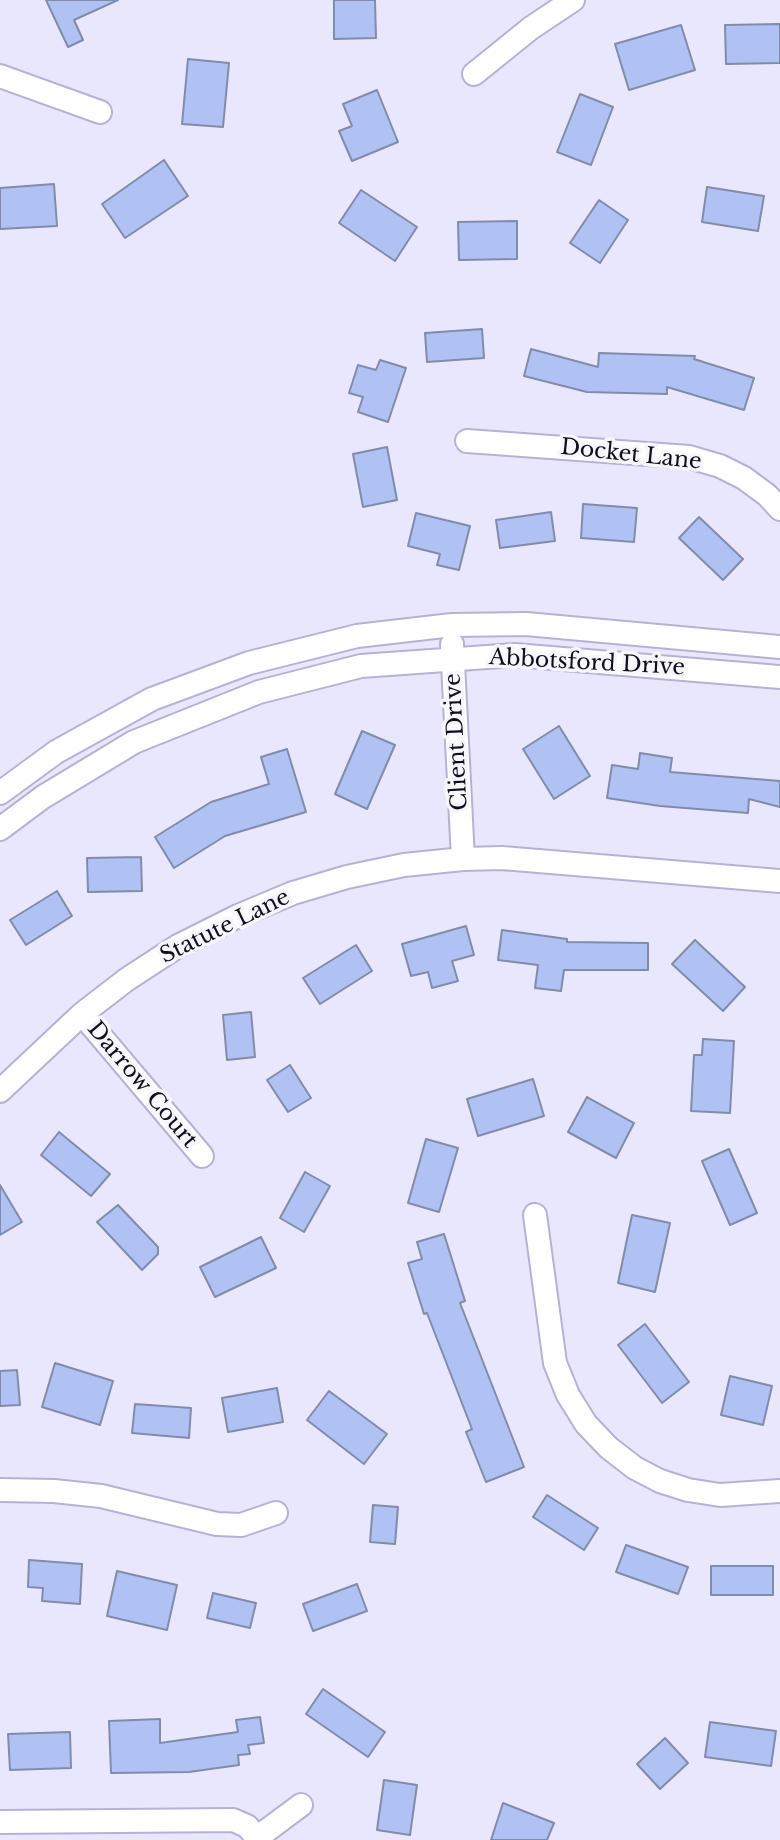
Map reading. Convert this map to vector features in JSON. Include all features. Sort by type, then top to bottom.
[{"type":"street","points":[[474,74],[531,28],[573,0]]},
{"type":"street","points":[[0,76],[100,112]]},
{"type":"street","name":"Docket Lane","points":[[467,441],[689,457],[720,466],[744,478],[780,509]]},
{"type":"street","name":"Abbotsford Drive","points":[[0,793],[56,752],[152,699],[249,663],[357,636],[452,625],[526,624],[780,647]]},
{"type":"street","name":"Client Drive","points":[[452,625],[463,859]]},
{"type":"street","name":"Abbotsford Drive","points":[[0,829],[43,797],[134,742],[259,692],[337,671],[393,662],[515,655],[780,677]]},
{"type":"street","name":"Statute Lane","points":[[0,1091],[82,1014],[178,946],[293,893],[347,877],[463,859],[502,858],[780,881]]},
{"type":"street","name":"Darrow Court","points":[[82,1014],[202,1156]]},
{"type":"street","points":[[535,1215],[555,1363],[568,1395],[586,1424],[609,1448],[635,1468],[660,1481],[688,1490],[720,1495],[780,1491]]},
{"type":"street","points":[[0,1490],[101,1496],[217,1524],[241,1525],[276,1513]]},
{"type":"street","points":[[0,1822],[233,1820],[247,1826],[259,1838],[301,1805]]},
{"type":"building","points":[[46,0],[118,0],[74,20],[83,40],[68,47]]},
{"type":"building","points":[[334,0],[375,0],[376,38],[334,39]]},
{"type":"building","points":[[780,24],[780,63],[726,64],[725,25]]},
{"type":"building","points":[[681,25],[695,70],[629,90],[615,44]]},
{"type":"building","points":[[188,59],[229,63],[223,127],[182,124]]},
{"type":"building","points":[[377,90],[398,142],[352,161],[339,131],[352,126],[343,104]]},
{"type":"building","points":[[580,94],[613,107],[591,165],[557,152]]},
{"type":"building","points":[[164,160],[188,196],[125,238],[102,204]]},
{"type":"building","points":[[54,184],[57,226],[0,229],[0,188]]},
{"type":"building","points":[[707,187],[764,196],[758,231],[702,222]]},
{"type":"building","points":[[361,190],[417,227],[395,261],[339,223]]},
{"type":"building","points":[[599,200],[628,220],[600,263],[570,243]]},
{"type":"building","points":[[517,221],[517,259],[459,260],[458,222]]},
{"type":"building","points":[[482,329],[484,358],[427,362],[425,333]]},
{"type":"building","points":[[531,349],[598,367],[599,353],[695,356],[694,359],[754,378],[744,410],[667,387],[667,394],[587,392],[524,376]]},
{"type":"building","points":[[380,360],[406,368],[388,422],[358,412],[363,397],[349,393],[358,365],[376,370]]},
{"type":"building","points":[[387,447],[397,500],[363,507],[353,454]]},
{"type":"building","points":[[583,504],[637,508],[634,542],[581,538]]},
{"type":"building","points":[[551,512],[555,541],[500,548],[496,520]]},
{"type":"building","points":[[416,513],[470,526],[459,570],[437,565],[440,554],[408,546]]},
{"type":"building","points":[[699,517],[743,559],[723,580],[679,538]]},
{"type":"building","points":[[559,726],[590,776],[554,799],[523,749]]},
{"type":"building","points":[[362,731],[395,745],[367,809],[335,794]]},
{"type":"building","points":[[287,749],[306,812],[225,836],[174,868],[155,837],[211,802],[269,784],[261,757]]},
{"type":"building","points":[[640,753],[672,758],[670,772],[780,781],[780,807],[749,799],[748,813],[607,798],[612,765],[638,769]]},
{"type":"building","points":[[141,857],[142,891],[88,892],[87,858]]},
{"type":"building","points":[[57,891],[72,916],[26,945],[10,920]]},
{"type":"building","points":[[466,926],[474,955],[452,961],[458,981],[432,988],[428,972],[411,976],[402,944]]},
{"type":"building","points":[[502,930],[567,939],[567,942],[648,943],[648,970],[564,970],[561,991],[535,988],[538,965],[498,960]]},
{"type":"building","points":[[695,940],[745,987],[723,1011],[672,964]]},
{"type":"building","points":[[356,945],[372,971],[320,1004],[303,978]]},
{"type":"building","points":[[251,1012],[255,1057],[227,1060],[223,1015]]},
{"type":"building","points":[[703,1039],[734,1041],[730,1113],[691,1111],[694,1055],[702,1055]]},
{"type":"building","points":[[290,1065],[311,1098],[288,1112],[267,1080]]},
{"type":"building","points":[[533,1079],[544,1116],[478,1136],[467,1099]]},
{"type":"building","points":[[587,1097],[634,1123],[616,1158],[568,1132]]},
{"type":"building","points":[[59,1132],[110,1174],[91,1196],[41,1155]]},
{"type":"building","points":[[426,1139],[458,1148],[439,1212],[408,1203]]},
{"type":"building","points":[[729,1149],[757,1213],[730,1225],[702,1161]]},
{"type":"building","points":[[305,1172],[330,1186],[304,1232],[280,1218]]},
{"type":"building","points":[[0,1185],[22,1222],[0,1235]]},
{"type":"building","points":[[118,1205],[158,1247],[158,1254],[142,1270],[97,1222]]},
{"type":"building","points":[[632,1215],[670,1223],[655,1292],[618,1283]]},
{"type":"building","points":[[444,1234],[465,1301],[460,1303],[524,1467],[486,1482],[466,1432],[472,1429],[427,1313],[424,1314],[408,1263],[422,1259],[417,1242]]},
{"type":"building","points":[[261,1237],[276,1268],[215,1297],[200,1267]]},
{"type":"building","points":[[645,1324],[689,1382],[662,1403],[618,1345]]},
{"type":"building","points":[[55,1363],[113,1381],[100,1425],[42,1407]]},
{"type":"building","points":[[17,1370],[20,1405],[0,1406],[0,1371]]},
{"type":"building","points":[[730,1376],[772,1386],[763,1425],[721,1415]]},
{"type":"building","points":[[277,1388],[283,1422],[228,1432],[222,1398]]},
{"type":"building","points":[[329,1391],[387,1434],[364,1464],[307,1420]]},
{"type":"building","points":[[135,1404],[191,1408],[189,1438],[132,1433]]},
{"type":"building","points":[[547,1495],[598,1528],[584,1550],[533,1517]]},
{"type":"building","points":[[373,1505],[398,1507],[395,1544],[370,1542]]},
{"type":"building","points":[[626,1545],[688,1567],[678,1594],[616,1572]]},
{"type":"building","points":[[29,1560],[82,1564],[80,1604],[42,1601],[43,1588],[28,1587]]},
{"type":"building","points":[[711,1566],[773,1566],[773,1595],[711,1595]]},
{"type":"building","points":[[117,1571],[177,1585],[167,1630],[107,1616]]},
{"type":"building","points":[[357,1584],[367,1611],[313,1631],[303,1604]]},
{"type":"building","points":[[213,1593],[256,1603],[250,1628],[207,1618]]},
{"type":"building","points":[[323,1689],[385,1732],[368,1757],[306,1714]]},
{"type":"building","points":[[260,1717],[264,1743],[248,1745],[250,1754],[238,1755],[239,1765],[189,1772],[111,1773],[109,1721],[160,1719],[160,1743],[238,1732],[236,1720]]},
{"type":"building","points":[[710,1722],[776,1731],[771,1766],[705,1757]]},
{"type":"building","points":[[70,1732],[71,1768],[10,1770],[8,1734]]},
{"type":"building","points":[[665,1738],[688,1763],[660,1789],[637,1764]]},
{"type":"building","points":[[384,1780],[417,1785],[410,1835],[377,1830]]},
{"type":"building","points":[[503,1803],[554,1823],[547,1840],[491,1840]]}]
